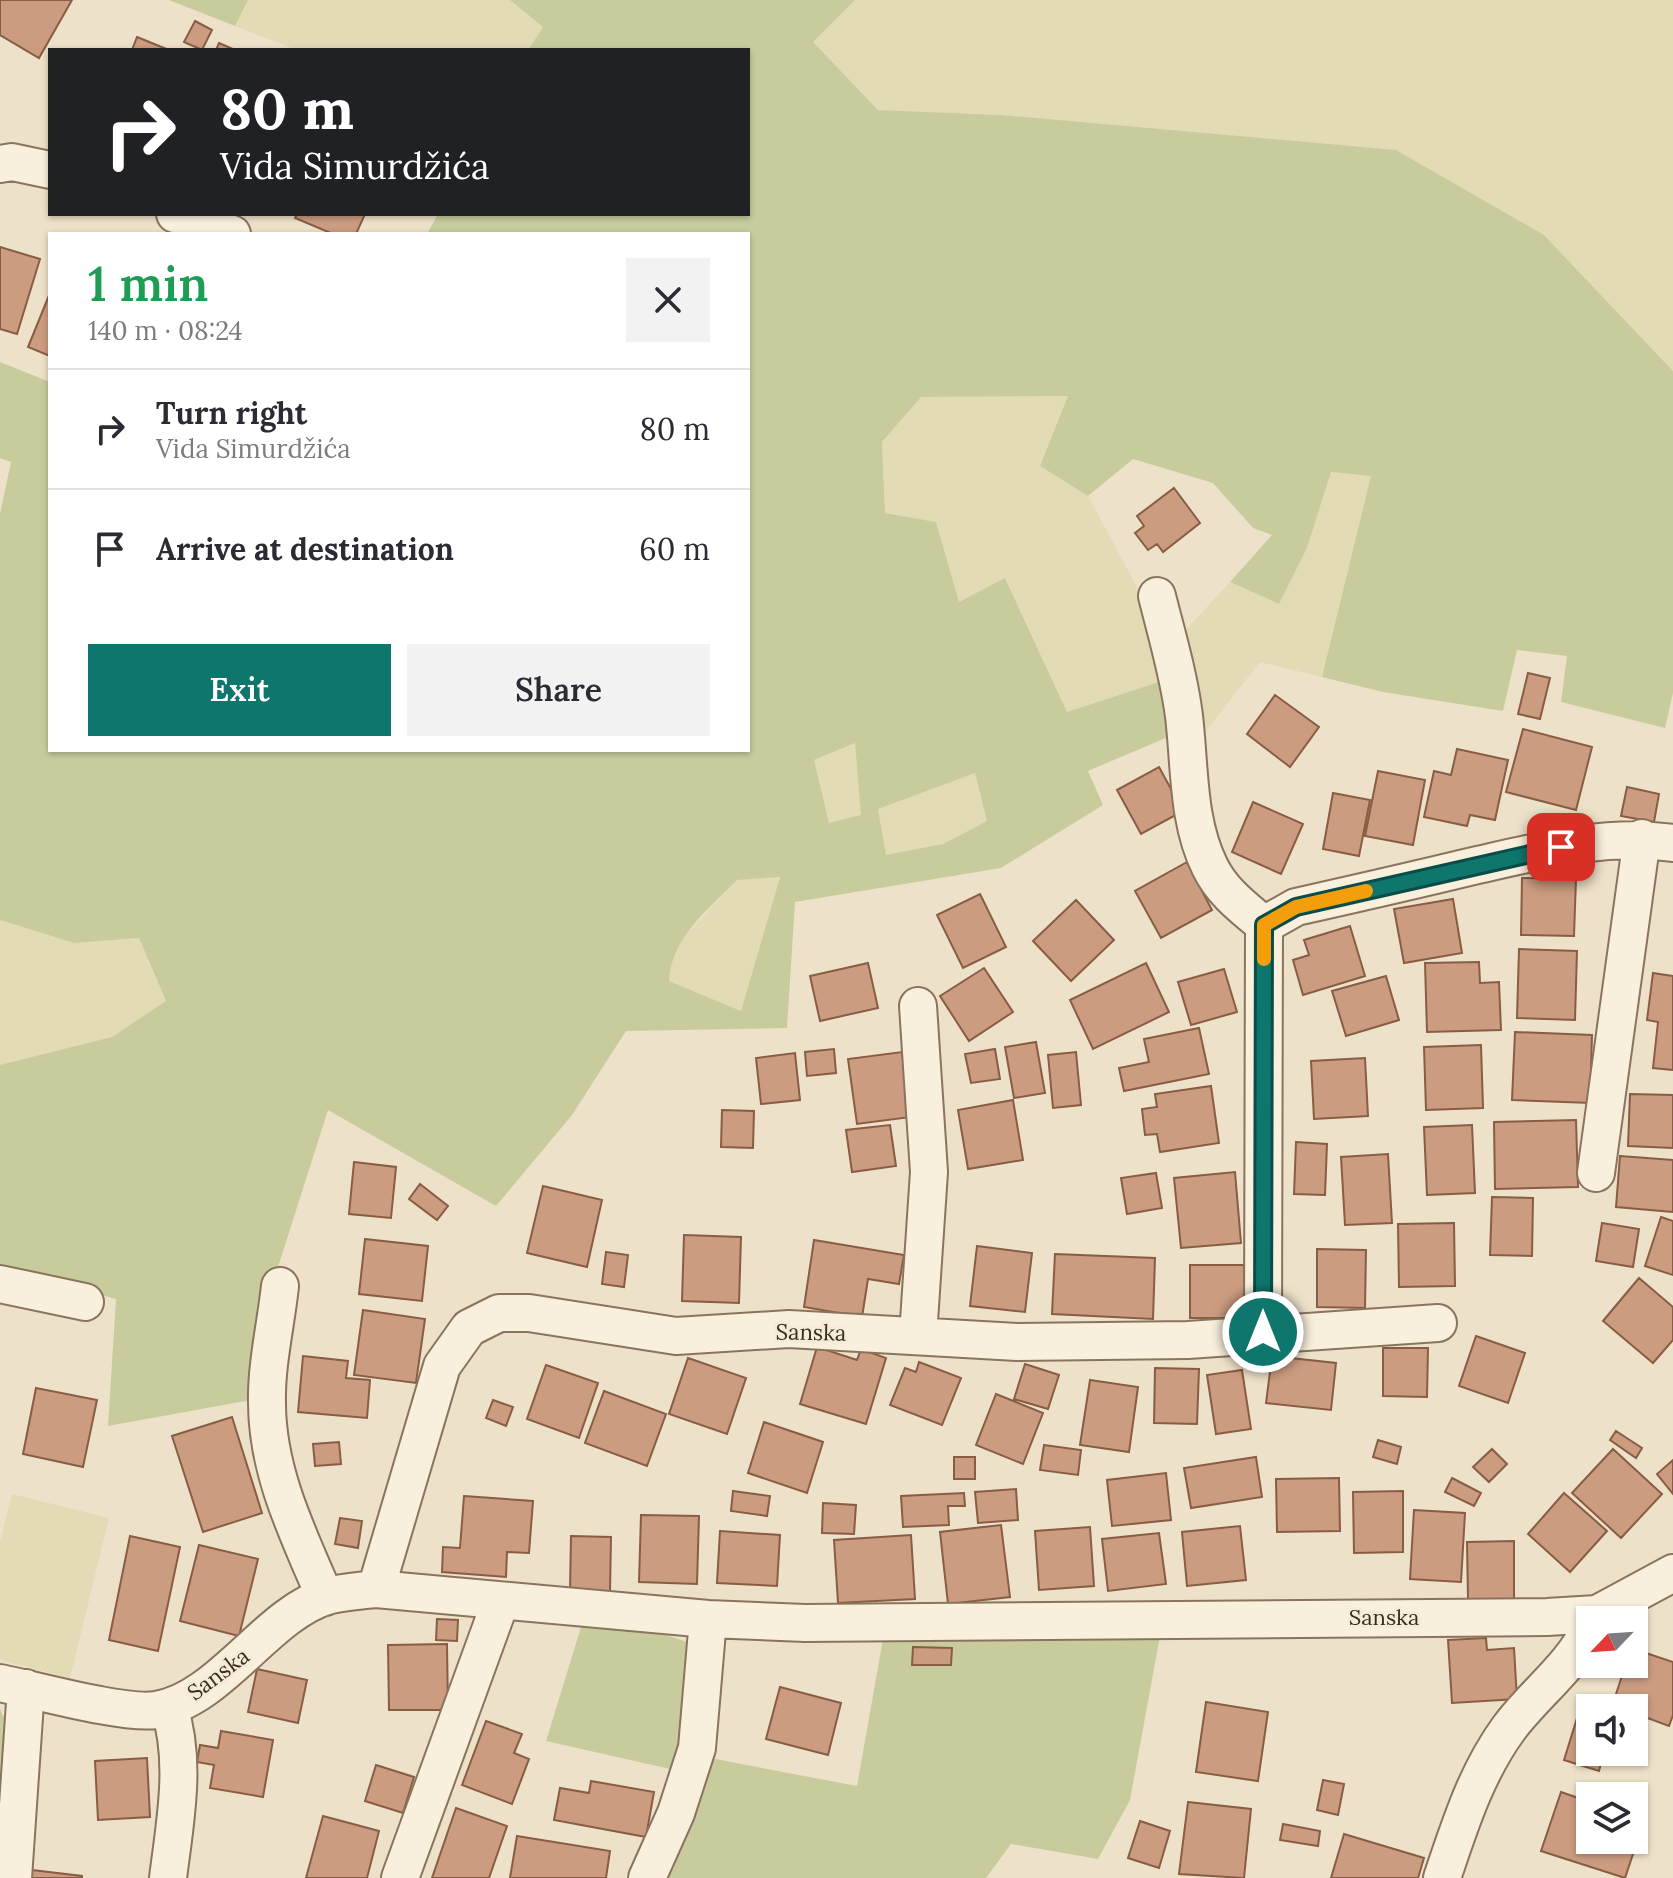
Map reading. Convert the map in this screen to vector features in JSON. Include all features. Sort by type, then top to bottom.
[{"type":"street","points":[[0,164],[12,162],[48,170]]},
{"type":"street","points":[[181,216],[226,232]]},
{"type":"street","points":[[1157,596],[1176,673],[1192,810],[1204,853],[1217,880],[1231,897],[1264,925],[1263,1332]]},
{"type":"street","points":[[1264,925],[1296,907],[1533,853],[1588,842],[1657,840],[1596,1173]]},
{"type":"street","points":[[918,1006],[929,1172],[918,1336]]},
{"type":"street","points":[[0,1284],[85,1302]]},
{"type":"street","points":[[280,1286],[267,1399],[268,1436],[285,1501],[325,1597]]},
{"type":"street","name":"Sanska","points":[[376,1589],[442,1366],[461,1336],[483,1319],[499,1313],[529,1313],[676,1336],[789,1329],[1017,1342],[1188,1340],[1263,1332],[1438,1323]]},
{"type":"street","name":"Sanska","points":[[1619,1606],[1673,1573]]},
{"type":"street","name":"Sanska","points":[[168,1878],[177,1802],[178,1751],[169,1707],[214,1680],[287,1620],[325,1597],[376,1589],[500,1603],[805,1623],[1576,1621]]},
{"type":"street","points":[[400,1878],[500,1603]]},
{"type":"street","points":[[647,1878],[676,1813],[697,1748],[708,1619]]},
{"type":"street","name":"Sanska","points":[[1442,1878],[1468,1801],[1488,1762],[1510,1726],[1576,1652]]},
{"type":"street","points":[[13,1878],[13,1686],[136,1710],[169,1707]]},
{"type":"shaded area","points":[[248,0],[510,0],[543,27],[529,48],[292,48],[235,26]]},
{"type":"shaded area","points":[[855,0],[1673,0],[1673,371],[1544,235],[1173,132],[1001,115],[878,110],[812,42]]},
{"type":"shaded area","points":[[921,396],[1069,396],[1040,466],[1088,496],[1139,591],[1165,680],[1067,712],[1006,579],[959,603],[936,522],[885,513],[882,442]]},
{"type":"shaded area","points":[[1331,472],[1372,476],[1322,677],[1260,662],[1195,745],[1182,634],[1230,582],[1279,604],[1307,548]]},
{"type":"shaded area","points":[[855,743],[862,816],[828,824],[814,760]]},
{"type":"shaded area","points":[[975,772],[987,821],[943,844],[886,856],[878,809]]},
{"type":"shaded area","points":[[780,876],[741,1011],[669,981],[670,959],[686,935],[737,879]]},
{"type":"shaded area","points":[[0,920],[74,943],[139,938],[166,1002],[112,1037],[0,1065]]},
{"type":"shaded area","points":[[12,1494],[109,1518],[70,1678],[0,1660],[0,1542]]},
{"type":"green space","points":[[169,0],[248,0],[235,26]]},
{"type":"green space","points":[[510,0],[855,0],[813,42],[878,110],[1001,115],[1396,150],[1544,235],[1673,371],[1673,693],[1665,728],[1561,702],[1567,656],[1517,650],[1503,711],[1383,692],[1322,677],[1371,476],[1331,472],[1307,548],[1279,604],[1230,582],[1272,535],[1253,528],[1213,483],[1133,459],[1088,496],[1040,466],[1068,396],[921,397],[882,442],[885,513],[936,522],[959,602],[1005,578],[1067,712],[1165,680],[1175,734],[1088,771],[1103,805],[1001,868],[795,902],[787,1028],[626,1031],[572,1115],[496,1206],[328,1110],[279,1264],[263,1292],[251,1400],[108,1426],[116,1299],[0,1268],[0,1065],[112,1037],[166,1001],[139,938],[74,943],[0,920],[0,514],[11,462],[0,458],[0,362],[48,381],[48,752],[750,752],[750,232],[428,232],[437,216],[750,216],[750,48],[529,48],[543,27]],"holes":[[[855,743],[861,815],[829,823],[814,760]],[[975,773],[987,821],[943,844],[886,855],[878,809]],[[780,877],[741,1011],[669,981],[676,951],[684,938],[737,880]]]},
{"type":"green space","points":[[582,1624],[669,1636],[687,1642],[692,1654],[679,1771],[546,1741]]},
{"type":"green space","points":[[1160,1636],[1130,1800],[1098,1859],[1011,1844],[986,1878],[666,1878],[710,1758],[857,1786],[883,1639]]},
{"type":"green space","points":[[0,1709],[9,1728],[6,1800],[0,1799]]},
{"type":"building","points":[[0,0],[72,0],[39,58],[0,35]]},
{"type":"building","points":[[195,21],[212,30],[203,48],[184,42]]},
{"type":"building","points":[[137,37],[164,48],[133,48]]},
{"type":"building","points":[[364,216],[357,232],[328,232],[295,218]]},
{"type":"building","points":[[0,247],[40,259],[17,334],[0,329]]},
{"type":"building","points":[[48,298],[48,355],[28,347]]},
{"type":"building","points":[[1174,488],[1200,523],[1163,552],[1157,544],[1148,550],[1135,533],[1144,526],[1137,516]]},
{"type":"building","points":[[1528,673],[1550,678],[1540,719],[1518,714]]},
{"type":"building","points":[[1275,695],[1319,727],[1290,767],[1247,734]]},
{"type":"building","points":[[1523,729],[1592,747],[1576,810],[1506,792]]},
{"type":"building","points":[[1457,749],[1508,760],[1495,820],[1470,815],[1467,826],[1424,817],[1434,771],[1451,775]]},
{"type":"building","points":[[1159,767],[1183,811],[1141,834],[1117,790]]},
{"type":"building","points":[[1378,771],[1425,780],[1413,845],[1365,836]]},
{"type":"building","points":[[1627,787],[1659,794],[1654,822],[1621,816]]},
{"type":"building","points":[[1333,793],[1370,800],[1359,856],[1323,849]]},
{"type":"building","points":[[1253,802],[1303,824],[1281,874],[1232,852]]},
{"type":"building","points":[[1187,862],[1212,910],[1161,938],[1135,891]]},
{"type":"building","points":[[1522,878],[1576,879],[1574,936],[1521,935]]},
{"type":"building","points":[[980,894],[1006,947],[963,968],[937,915]]},
{"type":"building","points":[[1453,899],[1462,953],[1404,963],[1394,909]]},
{"type":"building","points":[[1076,900],[1114,940],[1071,981],[1033,941]]},
{"type":"building","points":[[1350,926],[1365,976],[1303,995],[1293,960],[1309,955],[1304,940]]},
{"type":"building","points":[[1519,949],[1577,951],[1575,1020],[1517,1018]]},
{"type":"building","points":[[1479,962],[1480,983],[1499,982],[1501,1030],[1427,1032],[1425,963]]},
{"type":"building","points":[[868,963],[878,1008],[820,1021],[810,976]]},
{"type":"building","points":[[1146,963],[1169,1012],[1093,1049],[1070,1000]]},
{"type":"building","points":[[984,968],[1013,1012],[969,1041],[940,996]]},
{"type":"building","points":[[1224,969],[1237,1012],[1191,1025],[1178,982]]},
{"type":"building","points":[[1653,973],[1673,976],[1673,1070],[1653,1068],[1658,1022],[1647,1020]]},
{"type":"building","points":[[1386,976],[1399,1020],[1346,1036],[1332,991]]},
{"type":"building","points":[[1199,1028],[1209,1074],[1124,1091],[1119,1068],[1149,1062],[1144,1039]]},
{"type":"building","points":[[1515,1032],[1592,1035],[1590,1103],[1512,1100]]},
{"type":"building","points":[[1036,1042],[1045,1093],[1014,1098],[1005,1047]]},
{"type":"building","points":[[1481,1045],[1483,1108],[1426,1110],[1424,1047]]},
{"type":"building","points":[[834,1049],[836,1073],[807,1076],[805,1052]]},
{"type":"building","points":[[995,1049],[1000,1079],[971,1083],[965,1054]]},
{"type":"building","points":[[902,1052],[911,1117],[857,1124],[848,1059]]},
{"type":"building","points":[[1076,1052],[1081,1105],[1053,1108],[1048,1055]]},
{"type":"building","points":[[795,1053],[800,1100],[761,1104],[756,1058]]},
{"type":"building","points":[[1365,1058],[1368,1116],[1314,1119],[1311,1061]]},
{"type":"building","points":[[1211,1086],[1219,1143],[1160,1152],[1157,1134],[1145,1135],[1142,1109],[1157,1107],[1155,1094]]},
{"type":"building","points":[[1630,1094],[1673,1095],[1673,1148],[1628,1146]]},
{"type":"building","points":[[1013,1100],[1023,1160],[968,1169],[958,1110]]},
{"type":"building","points":[[722,1110],[754,1111],[753,1148],[721,1147]]},
{"type":"building","points":[[1576,1120],[1578,1187],[1495,1189],[1494,1122]]},
{"type":"building","points":[[890,1125],[896,1166],[852,1172],[846,1130]]},
{"type":"building","points":[[1472,1125],[1475,1193],[1427,1195],[1424,1127]]},
{"type":"building","points":[[1296,1142],[1327,1144],[1325,1195],[1294,1194]]},
{"type":"building","points":[[1388,1154],[1392,1223],[1345,1225],[1341,1157]]},
{"type":"building","points":[[1620,1156],[1673,1160],[1673,1212],[1616,1207]]},
{"type":"building","points":[[354,1162],[396,1167],[391,1218],[349,1214]]},
{"type":"building","points":[[1235,1172],[1241,1243],[1181,1248],[1174,1178]]},
{"type":"building","points":[[1156,1173],[1162,1208],[1127,1214],[1121,1178]]},
{"type":"building","points":[[420,1184],[448,1206],[437,1220],[409,1199]]},
{"type":"building","points":[[543,1186],[602,1200],[587,1267],[527,1253]]},
{"type":"building","points":[[1492,1197],[1533,1198],[1532,1256],[1490,1255]]},
{"type":"building","points":[[1661,1217],[1673,1221],[1673,1275],[1645,1266]]},
{"type":"building","points":[[1454,1223],[1455,1286],[1399,1287],[1398,1224]]},
{"type":"building","points":[[1602,1223],[1639,1229],[1633,1267],[1596,1261]]},
{"type":"building","points":[[684,1235],[741,1237],[739,1303],[682,1301]]},
{"type":"building","points":[[365,1239],[428,1246],[422,1301],[359,1294]]},
{"type":"building","points":[[814,1240],[904,1255],[899,1284],[868,1279],[862,1317],[804,1307]]},
{"type":"building","points":[[977,1246],[1032,1253],[1025,1312],[970,1306]]},
{"type":"building","points":[[1317,1249],[1366,1250],[1365,1308],[1317,1307]]},
{"type":"building","points":[[606,1252],[628,1255],[624,1287],[602,1284]]},
{"type":"building","points":[[1055,1254],[1155,1258],[1153,1319],[1052,1314]]},
{"type":"building","points":[[1190,1265],[1244,1265],[1244,1318],[1190,1318]]},
{"type":"building","points":[[1639,1278],[1673,1307],[1673,1340],[1653,1363],[1603,1321]]},
{"type":"building","points":[[363,1310],[425,1319],[416,1383],[354,1375]]},
{"type":"building","points":[[1476,1336],[1525,1353],[1508,1403],[1459,1386]]},
{"type":"building","points":[[817,1347],[857,1360],[861,1349],[886,1358],[866,1424],[800,1404]]},
{"type":"building","points":[[1383,1348],[1428,1348],[1427,1397],[1383,1396]]},
{"type":"building","points":[[303,1356],[348,1361],[346,1378],[370,1380],[367,1418],[298,1412]]},
{"type":"building","points":[[1272,1356],[1336,1363],[1331,1410],[1266,1403]]},
{"type":"building","points":[[688,1358],[746,1378],[727,1434],[669,1414]]},
{"type":"building","points":[[919,1362],[961,1378],[942,1425],[890,1405],[905,1368],[916,1372]]},
{"type":"building","points":[[1025,1364],[1059,1375],[1048,1409],[1014,1399]]},
{"type":"building","points":[[546,1365],[598,1383],[579,1438],[527,1419]]},
{"type":"building","points":[[1155,1368],[1199,1369],[1197,1424],[1154,1423]]},
{"type":"building","points":[[1242,1370],[1251,1429],[1216,1434],[1207,1375]]},
{"type":"building","points":[[1090,1380],[1138,1387],[1129,1452],[1080,1445]]},
{"type":"building","points":[[36,1388],[97,1400],[83,1467],[23,1454]]},
{"type":"building","points":[[604,1391],[666,1414],[647,1466],[585,1443]]},
{"type":"building","points":[[996,1394],[1043,1413],[1023,1464],[976,1445]]},
{"type":"building","points":[[493,1400],[513,1407],[506,1426],[486,1418]]},
{"type":"building","points":[[232,1417],[262,1513],[203,1532],[172,1436]]},
{"type":"building","points":[[764,1422],[823,1442],[807,1493],[748,1473]]},
{"type":"building","points":[[1616,1431],[1642,1448],[1636,1458],[1610,1440]]},
{"type":"building","points":[[1378,1440],[1401,1447],[1397,1464],[1373,1457]]},
{"type":"building","points":[[339,1442],[341,1464],[315,1466],[313,1444]]},
{"type":"building","points":[[1044,1445],[1081,1450],[1078,1475],[1040,1470]]},
{"type":"building","points":[[1492,1449],[1507,1464],[1489,1482],[1473,1467]]},
{"type":"building","points":[[1613,1449],[1662,1494],[1621,1538],[1572,1493]]},
{"type":"building","points":[[954,1457],[975,1457],[975,1479],[954,1479]]},
{"type":"building","points":[[1256,1457],[1262,1497],[1191,1508],[1184,1468]]},
{"type":"building","points":[[1673,1460],[1673,1494],[1657,1474]]},
{"type":"building","points":[[1166,1473],[1171,1520],[1112,1526],[1107,1480]]},
{"type":"building","points":[[1339,1478],[1340,1531],[1277,1532],[1276,1479]]},
{"type":"building","points":[[1452,1478],[1481,1493],[1474,1506],[1445,1492]]},
{"type":"building","points":[[1016,1489],[1018,1520],[978,1523],[975,1492]]},
{"type":"building","points":[[733,1491],[770,1496],[767,1516],[731,1511]]},
{"type":"building","points":[[1403,1491],[1403,1552],[1354,1553],[1353,1492]]},
{"type":"building","points":[[964,1493],[965,1506],[948,1506],[949,1525],[903,1527],[901,1496]]},
{"type":"building","points":[[1564,1493],[1607,1531],[1570,1572],[1528,1534]]},
{"type":"building","points":[[464,1496],[533,1501],[529,1553],[507,1552],[506,1577],[442,1572],[443,1547],[460,1548]]},
{"type":"building","points":[[823,1503],[856,1505],[854,1534],[822,1533]]},
{"type":"building","points":[[1414,1510],[1465,1513],[1461,1582],[1410,1579]]},
{"type":"building","points":[[641,1515],[699,1516],[697,1584],[639,1582]]},
{"type":"building","points":[[340,1518],[362,1521],[358,1548],[335,1544]]},
{"type":"building","points":[[1001,1525],[1010,1597],[948,1604],[940,1532]]},
{"type":"building","points":[[1240,1526],[1246,1580],[1187,1586],[1182,1532]]},
{"type":"building","points":[[1090,1527],[1094,1586],[1039,1590],[1035,1531]]},
{"type":"building","points":[[720,1531],[780,1535],[777,1586],[717,1583]]},
{"type":"building","points":[[1159,1533],[1166,1584],[1108,1591],[1102,1539]]},
{"type":"building","points":[[911,1535],[915,1599],[838,1603],[834,1540]]},
{"type":"building","points":[[130,1536],[180,1547],[158,1651],[109,1640]]},
{"type":"building","points":[[571,1536],[611,1537],[610,1592],[570,1591]]},
{"type":"building","points":[[1514,1541],[1514,1599],[1468,1599],[1467,1542]]},
{"type":"building","points":[[199,1545],[258,1559],[239,1636],[180,1621]]},
{"type":"building","points":[[437,1619],[458,1620],[457,1641],[436,1640]]},
{"type":"building","points":[[1486,1638],[1487,1650],[1514,1648],[1517,1699],[1452,1703],[1448,1640]]},
{"type":"building","points":[[447,1644],[448,1710],[389,1710],[388,1645]]},
{"type":"building","points":[[913,1647],[952,1648],[951,1665],[912,1665]]},
{"type":"building","points":[[1648,1654],[1673,1662],[1673,1715],[1669,1726],[1648,1718],[1648,1694],[1616,1694],[1621,1678],[1648,1678]]},
{"type":"building","points":[[257,1669],[307,1680],[298,1723],[248,1712]]},
{"type":"building","points":[[780,1687],[841,1703],[828,1755],[766,1739]]},
{"type":"building","points":[[1206,1702],[1268,1712],[1258,1781],[1196,1772]]},
{"type":"building","points":[[486,1721],[522,1734],[514,1753],[529,1759],[512,1804],[462,1785]]},
{"type":"building","points":[[1576,1721],[1576,1764],[1564,1760]]},
{"type":"building","points":[[221,1731],[273,1740],[263,1797],[210,1788],[214,1765],[197,1762],[200,1745],[218,1748]]},
{"type":"building","points":[[147,1758],[150,1817],[98,1820],[95,1761]]},
{"type":"building","points":[[376,1765],[414,1777],[403,1813],[365,1801]]},
{"type":"building","points":[[1583,1766],[1600,1766],[1599,1771]]},
{"type":"building","points":[[1323,1780],[1344,1784],[1338,1815],[1317,1810]]},
{"type":"building","points":[[591,1781],[654,1792],[646,1837],[554,1820],[560,1788],[589,1793]]},
{"type":"building","points":[[1561,1792],[1576,1797],[1576,1854],[1633,1854],[1625,1878],[1541,1851]]},
{"type":"building","points":[[1188,1802],[1251,1809],[1244,1878],[1179,1874]]},
{"type":"building","points":[[456,1808],[507,1826],[489,1878],[432,1878]]},
{"type":"building","points":[[323,1816],[379,1831],[367,1878],[306,1878]]},
{"type":"building","points":[[1140,1821],[1170,1831],[1159,1868],[1128,1858]]},
{"type":"building","points":[[1283,1824],[1320,1831],[1318,1846],[1280,1840]]},
{"type":"building","points":[[1344,1834],[1424,1858],[1418,1878],[1331,1878]]},
{"type":"building","points":[[517,1836],[610,1851],[606,1878],[510,1878]]},
{"type":"building","points":[[32,1870],[82,1876],[82,1878],[31,1878]]},
{"type":"slow traffic","points":[[1264,959],[1264,925],[1280,913],[1366,891]]},
{"type":"route","points":[[1263,1332],[1264,925],[1280,913],[1296,907],[1561,847]]}]
